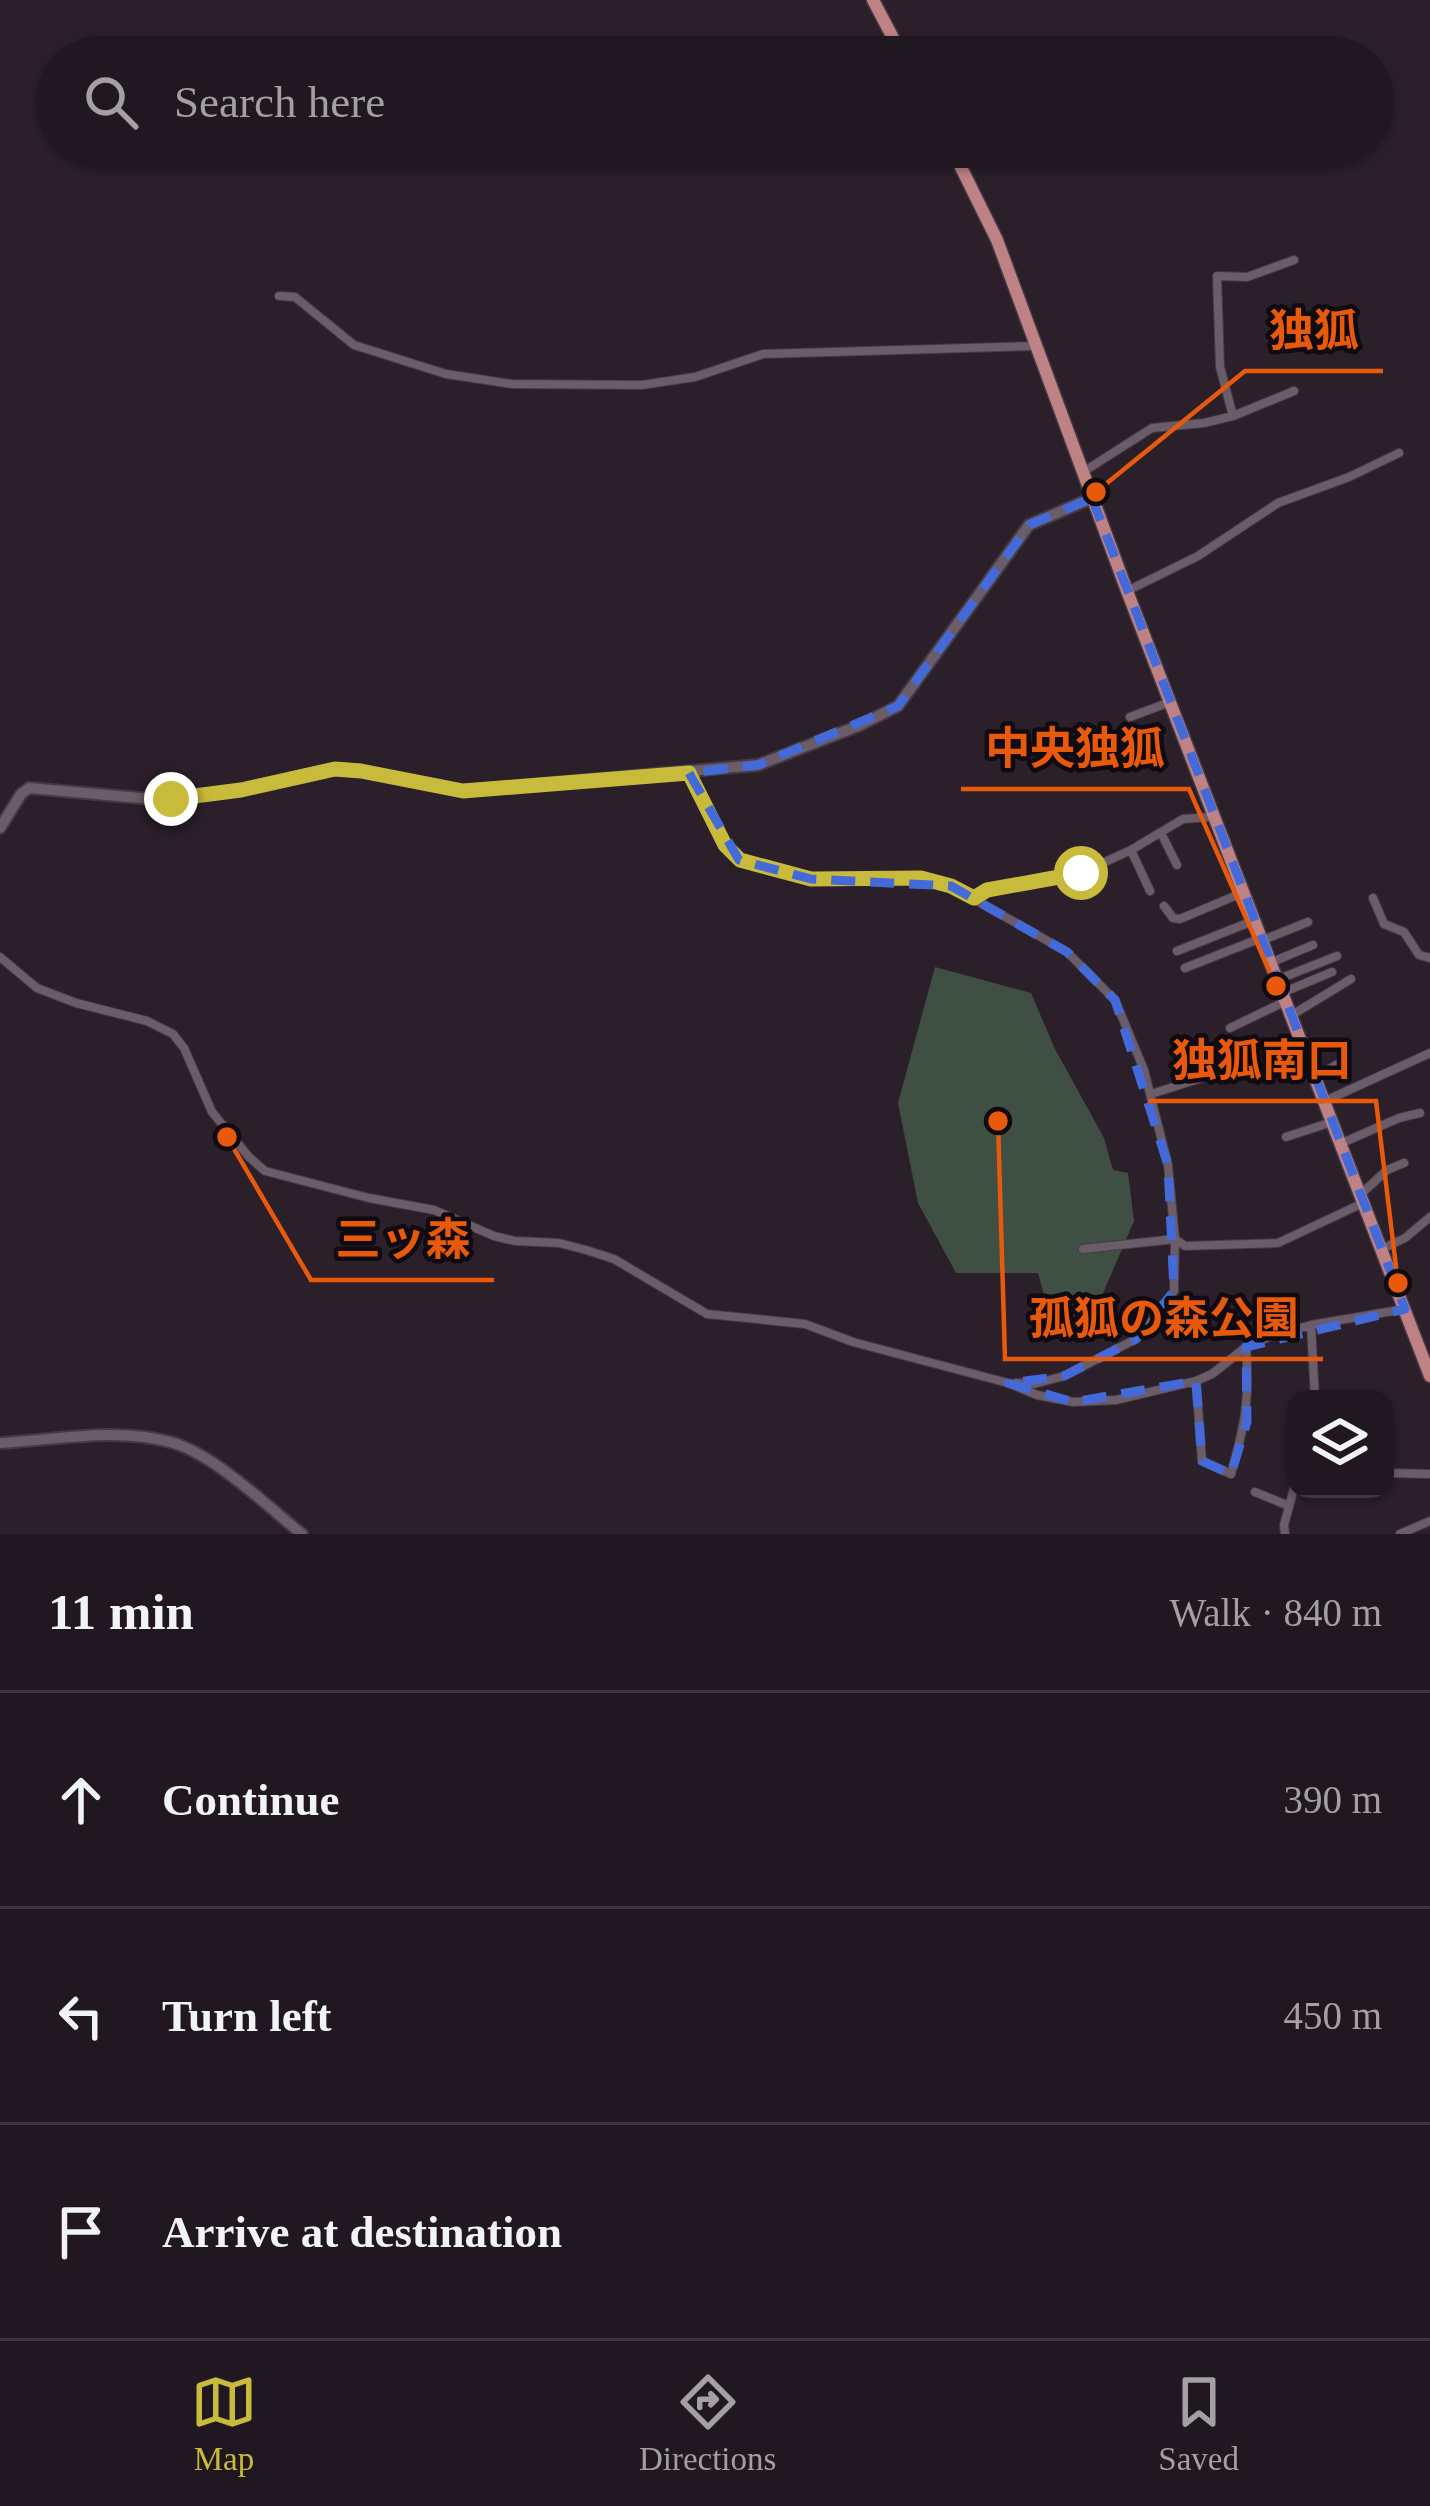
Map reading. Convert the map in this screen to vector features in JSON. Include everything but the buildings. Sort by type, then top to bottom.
[{"type":"main road","points":[[873,0],[892,36]]},
{"type":"main road","points":[[962,168],[991,224],[1127,592],[1430,1376]]},
{"type":"street","points":[[1233,416],[1220,367],[1216,277],[1247,277],[1294,260]]},
{"type":"street","points":[[279,296],[295,297],[354,345],[446,374],[512,384],[642,385],[695,377],[763,354],[1036,346]]},
{"type":"street","points":[[1083,472],[1152,428],[1233,416],[1294,391]]},
{"type":"street","points":[[1127,592],[1198,556],[1278,503],[1399,453]]},
{"type":"street","points":[[0,828],[29,788],[163,800],[241,790],[335,769],[463,791],[758,765],[898,706],[1029,525],[1092,498]]},
{"type":"street","points":[[1130,717],[1170,703]]},
{"type":"street","points":[[689,773],[725,845],[740,860],[811,879],[921,878],[951,886],[1067,952],[1115,1000],[1151,1094],[1168,1165],[1174,1291],[1136,1339],[1064,1376],[1034,1384],[1008,1383]]},
{"type":"street","points":[[974,898],[987,890],[1081,873],[1183,819],[1214,817]]},
{"type":"street","points":[[1161,833],[1177,865]]},
{"type":"street","points":[[1131,850],[1150,891]]},
{"type":"street","points":[[1165,906],[1173,918],[1180,919],[1244,892]]},
{"type":"street","points":[[1373,898],[1384,924],[1404,932],[1419,955],[1430,958]]},
{"type":"street","points":[[1177,951],[1255,921]]},
{"type":"street","points":[[1185,968],[1307,922]]},
{"type":"street","points":[[1272,962],[1312,945]]},
{"type":"street","points":[[1285,997],[1337,956]]},
{"type":"street","points":[[0,958],[37,988],[146,1021],[173,1034],[212,1112],[265,1171],[434,1210],[494,1237],[559,1244],[614,1259],[707,1314],[805,1324],[853,1342],[1008,1383],[1036,1396],[1073,1402],[1116,1400],[1196,1381],[1271,1336],[1311,1324],[1405,1309]]},
{"type":"street","points":[[1230,1028],[1331,972]]},
{"type":"street","points":[[1285,997],[1352,979]]},
{"type":"street","points":[[1325,1101],[1430,1052]]},
{"type":"street","points":[[1151,1094],[1249,1063],[1308,1057]]},
{"type":"street","points":[[1316,1077],[1341,1062]]},
{"type":"street","points":[[1342,1143],[1420,1113]]},
{"type":"street","points":[[1286,1137],[1334,1122]]},
{"type":"street","points":[[1083,1249],[1175,1239],[1186,1246],[1278,1244],[1328,1222],[1363,1198],[1387,1170],[1404,1163]]},
{"type":"street","points":[[1382,1249],[1406,1238],[1430,1217]]},
{"type":"street","points":[[1311,1324],[1315,1390]]},
{"type":"street","points":[[1196,1381],[1202,1461],[1231,1474],[1246,1422],[1246,1347]]},
{"type":"street","points":[[0,1443],[116,1435],[172,1442],[238,1481],[302,1534]]},
{"type":"street","points":[[1394,1473],[1430,1474]]},
{"type":"street","points":[[1255,1492],[1288,1506]]},
{"type":"street","points":[[1285,1534],[1291,1498]]},
{"type":"street","points":[[1400,1534],[1430,1520]]},
{"type":"highlighted area","points":[[1092,498],[1405,1309],[1246,1347],[1247,1422],[1231,1474],[1202,1461],[1196,1381],[1073,1402],[1008,1383],[1064,1376],[1136,1339],[1174,1291],[1168,1165],[1115,1000],[1067,952],[951,886],[811,879],[739,860],[689,773],[758,765],[898,706],[1029,525]]},
{"type":"green space","points":[[935,967],[1031,993],[1055,1049],[1104,1138],[1113,1170],[1128,1173],[1134,1221],[1095,1312],[1051,1320],[1038,1273],[956,1273],[918,1203],[898,1103]]},
{"type":"place","name":"独狐","points":[[1096,492]]},
{"type":"place","name":"中央独狐","points":[[1276,986]]},
{"type":"place","name":"孤狐の森公園","points":[[998,1121]]},
{"type":"place","name":"三ッ森","points":[[227,1137]]},
{"type":"place","name":"独狐南口","points":[[1398,1283]]},
{"type":"route","points":[[171,799],[241,790],[335,769],[463,791],[689,773],[725,845],[740,860],[778,872],[811,879],[921,878],[974,898],[987,890],[1081,873]]}]
